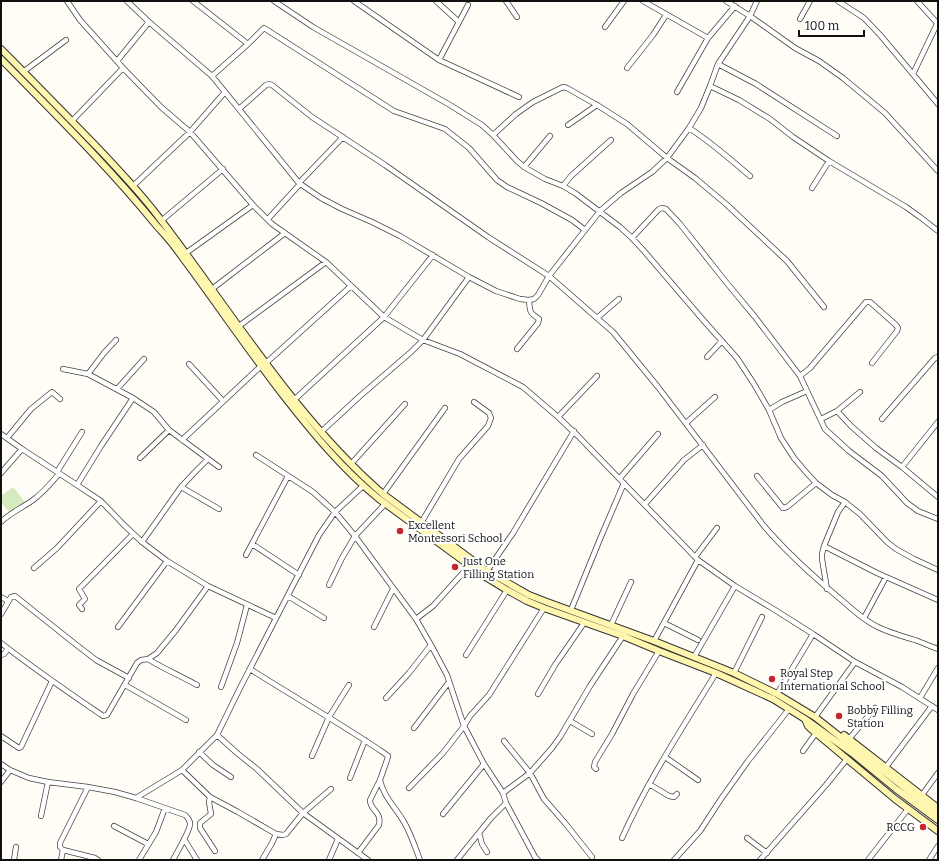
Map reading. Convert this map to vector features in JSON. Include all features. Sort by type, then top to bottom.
[{"type":"main road","points":[[1,49],[133,186],[186,253],[239,326],[263,365],[321,432],[351,464],[383,494],[487,571],[529,595],[654,641],[734,673],[777,694],[816,718],[826,721],[938,808]]},
{"type":"main road","points":[[1,59],[106,167],[148,214],[173,245],[317,437],[363,486],[385,504],[507,590],[544,608],[623,636],[716,673],[773,699],[825,730],[938,813]]},
{"type":"main road","points":[[816,718],[825,730],[852,753],[938,820]]},
{"type":"main road","points":[[805,719],[808,726],[816,733],[908,809],[938,831]]},
{"type":"street","points":[[67,1],[80,20],[123,68],[161,108],[190,132],[253,205],[268,219],[326,262],[384,317],[423,340],[460,354],[523,388],[574,431],[696,558],[735,586],[855,662],[902,687],[938,710]]},
{"type":"street","points":[[127,1],[212,76],[300,183],[321,198],[400,236],[469,277],[496,291],[520,299],[529,300],[538,295],[549,276],[600,211],[621,193],[652,172],[667,158],[689,128],[701,108],[718,64],[750,16],[757,1]]},
{"type":"street","points":[[193,1],[248,44]]},
{"type":"street","points":[[274,1],[313,28],[450,105],[482,125],[524,167],[575,193],[620,227],[632,238],[737,358],[769,410],[788,448],[816,483],[860,514],[887,542],[896,549],[938,570]]},
{"type":"street","points":[[354,1],[439,60],[519,96]]},
{"type":"street","points":[[436,1],[459,22]]},
{"type":"street","points":[[506,1],[516,16]]},
{"type":"street","points":[[605,26],[624,1]]},
{"type":"street","points":[[643,1],[708,38]]},
{"type":"street","points":[[726,1],[795,48],[819,61],[856,88],[885,113],[938,171]]},
{"type":"street","points":[[800,19],[810,1]]},
{"type":"street","points":[[838,1],[864,18],[938,104]]},
{"type":"street","points":[[913,74],[938,24],[917,1]]},
{"type":"street","points":[[439,60],[468,5]]},
{"type":"street","points":[[677,92],[708,38],[734,6]]},
{"type":"street","points":[[627,68],[653,35],[666,15]]},
{"type":"street","points":[[117,61],[149,22]]},
{"type":"street","points":[[212,76],[264,28],[394,111],[445,129],[470,148],[496,180],[572,220],[585,230]]},
{"type":"street","points":[[23,72],[66,40]]},
{"type":"street","points":[[718,64],[756,84],[837,136]]},
{"type":"street","points":[[72,121],[123,68]]},
{"type":"street","points":[[239,109],[266,85],[270,84],[312,117],[488,237],[549,276],[613,332],[658,387],[764,526],[827,589],[876,627],[938,648]]},
{"type":"street","points":[[710,86],[763,115],[829,161],[906,207],[938,231]]},
{"type":"street","points":[[493,135],[516,114],[533,102],[563,87],[567,88],[627,124],[667,158],[695,178],[726,204],[787,261],[824,308]]},
{"type":"street","points":[[133,186],[190,132],[225,92]]},
{"type":"street","points":[[568,125],[596,105]]},
{"type":"street","points":[[689,128],[722,152],[750,176]]},
{"type":"street","points":[[524,167],[550,136]]},
{"type":"street","points":[[268,219],[343,137]]},
{"type":"street","points":[[563,186],[571,176],[611,140]]},
{"type":"street","points":[[812,188],[829,161]]},
{"type":"street","points":[[161,221],[223,169]]},
{"type":"street","points":[[186,253],[253,205]]},
{"type":"street","points":[[632,238],[659,209],[666,209],[680,224],[755,317],[800,376],[825,428],[849,451],[882,476],[908,503],[918,511],[938,520]]},
{"type":"street","points":[[212,289],[285,232]]},
{"type":"street","points":[[294,400],[384,317],[433,255]]},
{"type":"street","points":[[239,326],[326,262]]},
{"type":"street","points":[[321,432],[423,340],[469,277]]},
{"type":"street","points":[[182,440],[351,286]]},
{"type":"street","points":[[597,318],[619,299]]},
{"type":"street","points":[[516,349],[539,321],[539,319],[531,314],[529,310],[529,300]]},
{"type":"street","points":[[800,376],[810,368],[866,302],[870,302],[898,328],[898,331],[872,363]]},
{"type":"street","points":[[88,374],[116,340]]},
{"type":"street","points":[[707,357],[722,341]]},
{"type":"street","points":[[882,420],[935,358],[938,358]]},
{"type":"street","points":[[117,389],[144,359]]},
{"type":"street","points":[[189,364],[224,401]]},
{"type":"street","points":[[63,369],[88,374],[133,398],[154,412],[169,430],[219,467]]},
{"type":"street","points":[[558,417],[597,376]]},
{"type":"street","points":[[769,410],[807,390]]},
{"type":"street","points":[[7,438],[31,409],[52,392],[60,399]]},
{"type":"street","points":[[820,419],[837,411],[860,392]]},
{"type":"street","points":[[686,423],[715,397]]},
{"type":"street","points":[[77,485],[133,398]]},
{"type":"street","points":[[421,523],[459,459],[488,426],[491,418],[489,413],[474,402]]},
{"type":"street","points":[[351,464],[405,404]]},
{"type":"street","points":[[383,494],[445,408]]},
{"type":"street","points":[[837,411],[851,426],[876,448],[902,467],[938,497]]},
{"type":"street","points":[[902,467],[938,422]]},
{"type":"street","points":[[140,458],[169,430]]},
{"type":"street","points":[[487,571],[513,533],[574,431]]},
{"type":"street","points":[[1,522],[6,517],[34,500],[47,488],[58,473],[82,432]]},
{"type":"street","points":[[1,434],[101,501],[133,534],[167,561],[208,586],[276,618]]},
{"type":"street","points":[[620,478],[658,434]]},
{"type":"street","points":[[645,504],[684,460],[703,445]]},
{"type":"street","points":[[1,473],[22,449]]},
{"type":"street","points":[[256,455],[313,492],[335,512],[355,536],[416,619],[431,645],[449,682],[464,726],[484,764],[503,794],[506,803],[535,859]]},
{"type":"street","points":[[142,542],[181,488],[208,460]]},
{"type":"street","points":[[246,555],[288,476]]},
{"type":"street","points":[[757,476],[783,508],[787,507],[816,483]]},
{"type":"street","points":[[571,610],[624,483]]},
{"type":"street","points":[[136,798],[182,770],[217,735],[319,535],[335,512],[363,486]]},
{"type":"street","points":[[181,488],[219,509]]},
{"type":"street","points":[[34,568],[57,548],[101,501]]},
{"type":"street","points":[[827,589],[822,554],[838,512],[845,502]]},
{"type":"street","points":[[329,585],[355,536],[385,504]]},
{"type":"street","points":[[654,641],[696,558],[717,528]]},
{"type":"street","points":[[82,609],[79,605],[85,599],[79,589],[133,534]]},
{"type":"street","points":[[252,544],[299,575]]},
{"type":"street","points":[[824,546],[886,577],[938,600]]},
{"type":"street","points":[[118,627],[167,561]]},
{"type":"street","points":[[416,619],[432,606],[470,565]]},
{"type":"street","points":[[864,618],[886,577]]},
{"type":"street","points":[[611,625],[631,582]]},
{"type":"street","points":[[1,643],[26,663],[103,716],[107,715],[137,663],[141,660],[148,659],[157,653],[208,586]]},
{"type":"street","points":[[694,657],[735,586]]},
{"type":"street","points":[[374,627],[393,589]]},
{"type":"street","points":[[466,655],[507,590]]},
{"type":"street","points":[[1,614],[11,597],[15,596],[96,660],[129,678]]},
{"type":"street","points":[[288,596],[324,618]]},
{"type":"street","points":[[1,597],[8,601]]},
{"type":"street","points":[[221,687],[237,643],[247,605]]},
{"type":"street","points":[[409,788],[443,753],[470,716],[489,695],[544,608]]},
{"type":"street","points":[[734,673],[762,617]]},
{"type":"street","points":[[538,694],[555,665],[584,623]]},
{"type":"street","points":[[664,623],[698,640]]},
{"type":"street","points":[[777,694],[813,634]]},
{"type":"street","points":[[503,794],[530,773],[552,748],[623,636]]},
{"type":"street","points":[[386,698],[409,673],[431,645]]},
{"type":"street","points":[[1,655],[8,649]]},
{"type":"street","points":[[596,769],[594,767],[595,762],[659,651]]},
{"type":"street","points":[[148,659],[197,685]]},
{"type":"street","points":[[816,718],[855,662]]},
{"type":"street","points":[[920,698],[938,668]]},
{"type":"street","points":[[250,669],[290,695],[329,717],[388,756],[380,780],[370,800],[370,805],[379,816],[379,825],[358,853]]},
{"type":"street","points":[[622,838],[649,784],[716,673]]},
{"type":"street","points":[[1,736],[20,748],[21,747],[52,681]]},
{"type":"street","points":[[414,728],[449,682]]},
{"type":"street","points":[[125,685],[186,720]]},
{"type":"street","points":[[312,756],[329,717],[349,685]]},
{"type":"street","points":[[886,767],[932,706]]},
{"type":"street","points":[[849,739],[876,708]]},
{"type":"street","points":[[674,860],[700,831],[720,799],[789,709]]},
{"type":"street","points":[[570,721],[592,734]]},
{"type":"street","points":[[803,751],[816,733]]},
{"type":"street","points":[[217,735],[257,769],[303,813],[368,860]]},
{"type":"street","points":[[350,778],[365,740]]},
{"type":"street","points":[[504,741],[530,773],[544,799],[592,857]]},
{"type":"street","points":[[199,752],[213,765],[230,777]]},
{"type":"street","points":[[665,757],[698,780]]},
{"type":"street","points":[[760,860],[826,786],[847,759]]},
{"type":"street","points":[[1,764],[28,778],[115,792],[185,815],[188,818],[190,825],[173,860]]},
{"type":"street","points":[[443,814],[484,764]]},
{"type":"street","points":[[1,782],[10,770]]},
{"type":"street","points":[[182,770],[210,797],[276,834],[284,835],[303,813],[331,789]]},
{"type":"street","points":[[922,795],[938,773]]},
{"type":"street","points":[[380,780],[381,787],[412,838],[420,860]]},
{"type":"street","points":[[41,816],[48,782]]},
{"type":"street","points":[[649,784],[669,796],[674,797],[677,794]]},
{"type":"street","points":[[61,860],[63,850],[60,847],[60,843],[88,787]]},
{"type":"street","points":[[210,797],[209,802],[211,814],[200,824],[200,828],[215,851]]},
{"type":"street","points":[[457,860],[491,818],[506,803]]},
{"type":"street","points":[[139,860],[156,832],[165,808]]},
{"type":"street","points":[[868,860],[908,809]]},
{"type":"street","points":[[114,826],[148,844]]},
{"type":"street","points":[[479,833],[482,844],[487,852]]},
{"type":"street","points":[[262,860],[276,834]]},
{"type":"street","points":[[747,838],[767,853]]},
{"type":"street","points":[[184,839],[197,860]]},
{"type":"street","points":[[329,860],[338,839]]},
{"type":"street","points":[[930,860],[938,846]]},
{"type":"street","points":[[14,860],[16,847]]},
{"type":"street","points":[[63,850],[98,860]]},
{"type":"green space","points":[[13,487],[25,502],[10,513],[1,502],[1,496]]},
{"type":"place","name":"Excellent Montessori School","points":[[400,531]]},
{"type":"place","name":"Just One Filling Station","points":[[455,567]]},
{"type":"place","name":"Royal Step International School","points":[[772,679]]},
{"type":"place","name":"Bobby Filling Station","points":[[839,716]]},
{"type":"place","name":"RCCG","points":[[923,827]]}]
